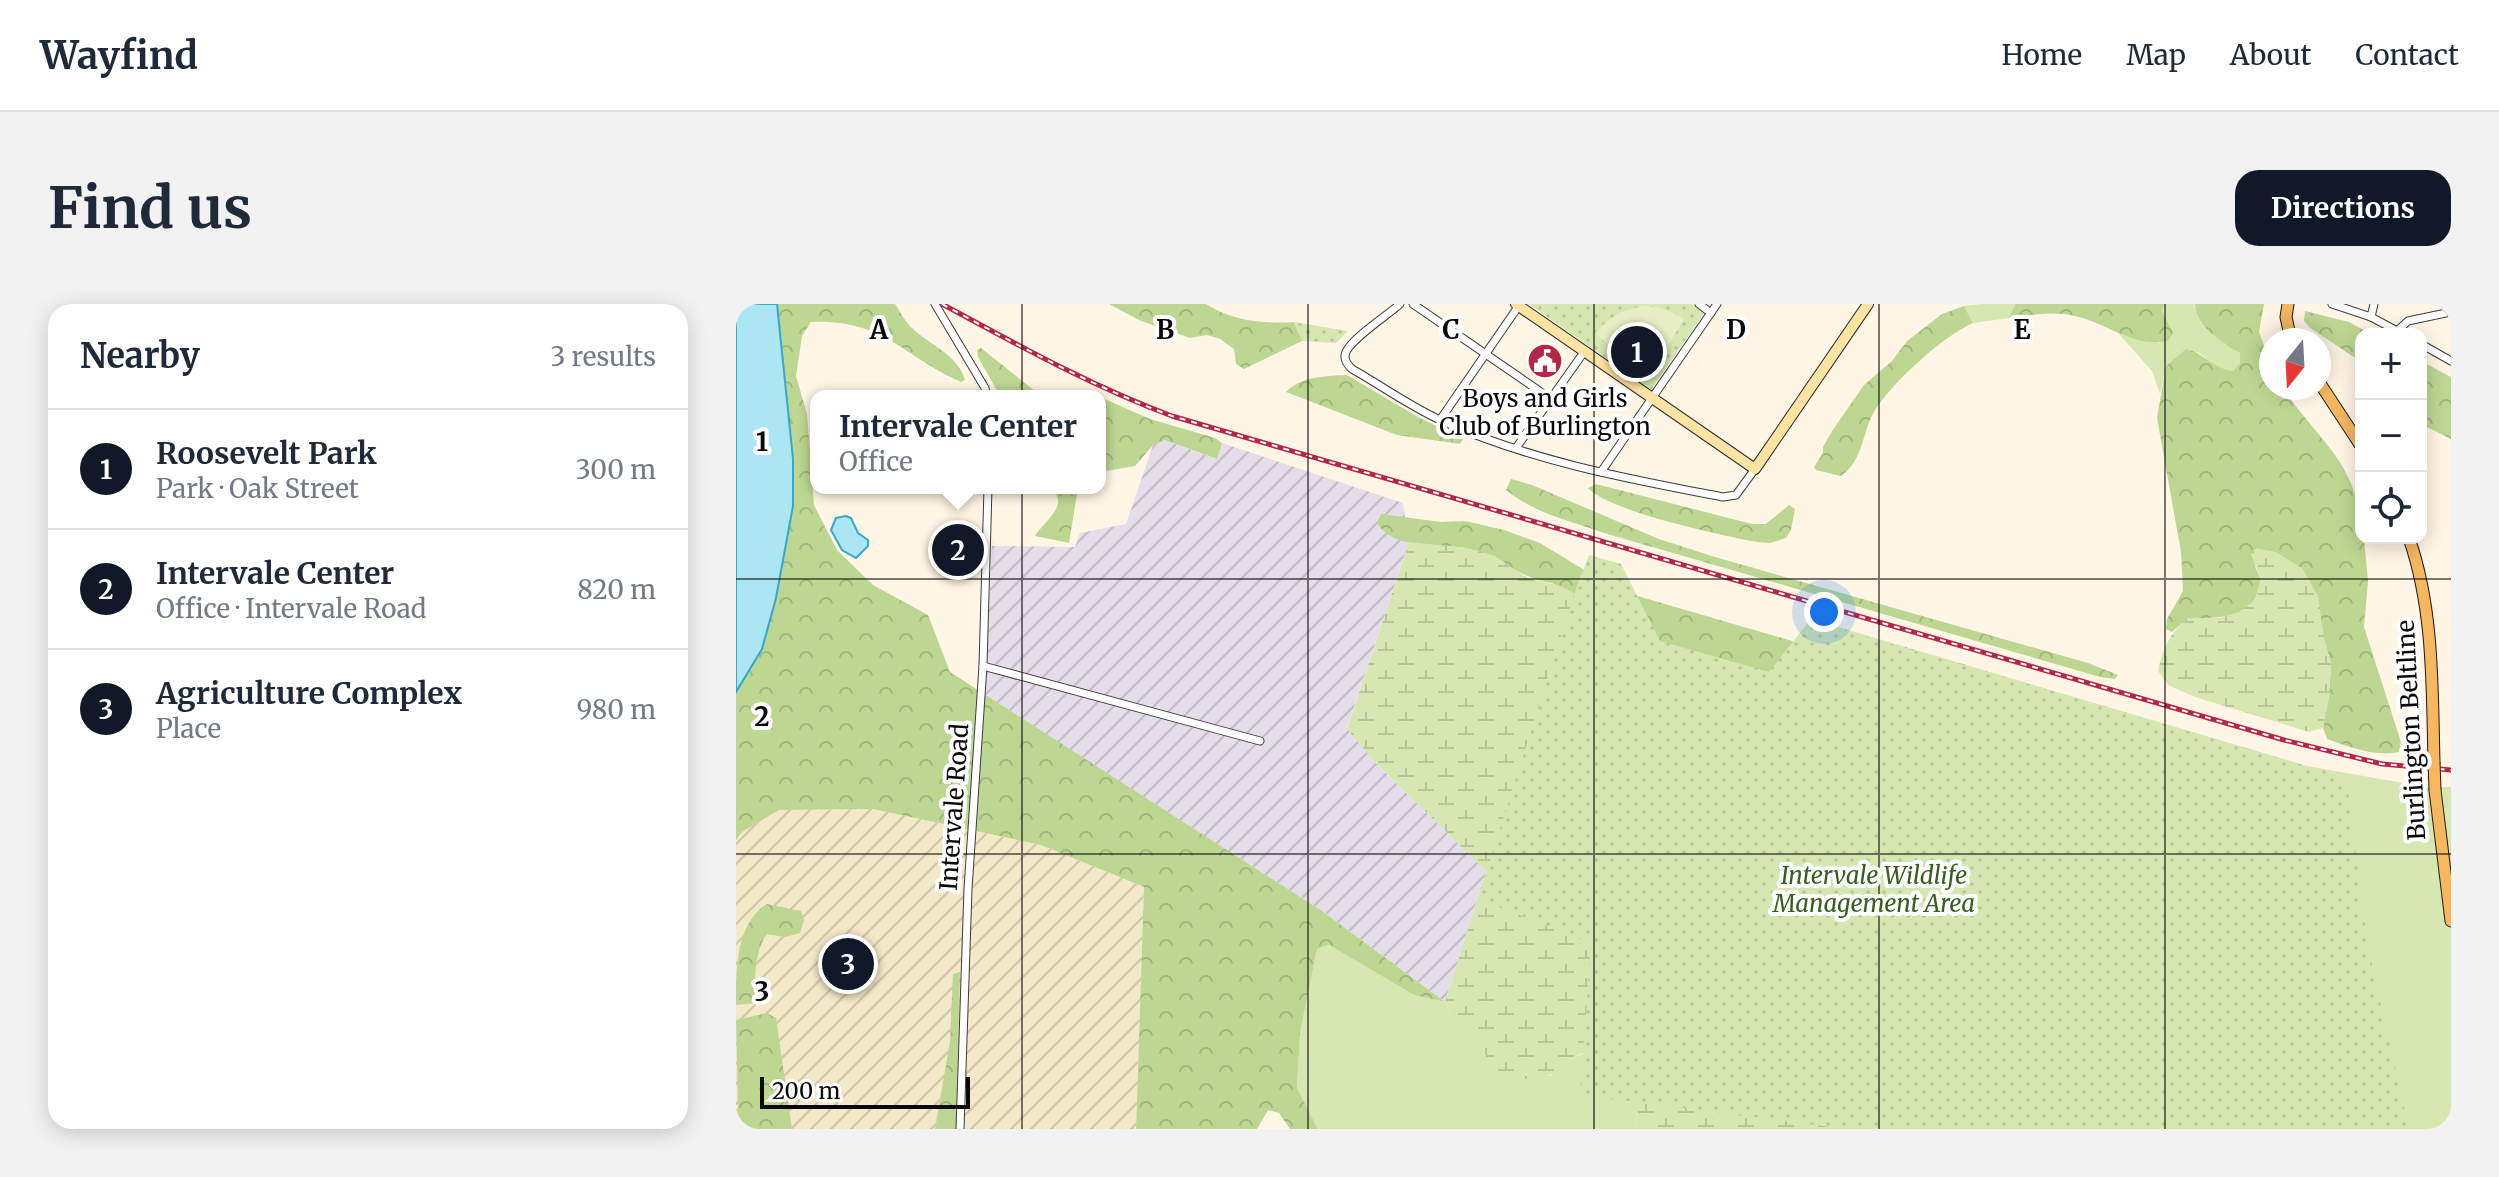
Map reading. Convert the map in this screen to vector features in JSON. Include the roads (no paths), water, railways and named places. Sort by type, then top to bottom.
[{"type":"main road","points":[[2288,304],[2288,328]]},
{"type":"main road","points":[[2331,400],[2355,437]]},
{"type":"main road","name":"Burlington Beltline","points":[[2411,544],[2429,634],[2439,843],[2451,921]]},
{"type":"street","points":[[935,304],[986,390]]},
{"type":"street","points":[[1400,304],[1351,345],[1345,355],[1352,369],[1440,420],[1516,448],[1601,472],[1727,498],[1736,495],[1755,469],[1868,304]]},
{"type":"street","points":[[1413,304],[1551,399]]},
{"type":"street","points":[[1699,304],[1711,313]]},
{"type":"street","points":[[1601,472],[1717,304]]},
{"type":"street","points":[[2332,304],[2392,328]]},
{"type":"street","points":[[2371,317],[2374,304]]},
{"type":"street","points":[[1440,420],[1518,305],[1755,469]]},
{"type":"street","points":[[2403,328],[2408,321],[2449,310]]},
{"type":"street","points":[[2427,347],[2451,361]]},
{"type":"street","points":[[1516,448],[1584,352]]},
{"type":"street","name":"Intervale Road","points":[[960,1129],[968,889],[983,666],[988,494]]},
{"type":"street","points":[[983,666],[1260,741]]},
{"type":"water","points":[[736,304],[777,304],[793,459],[793,506],[776,598],[762,649],[736,692]]},
{"type":"water","points":[[836,518],[851,518],[858,533],[868,540],[868,546],[856,558],[842,550],[831,530]]},
{"type":"railway","points":[[942,304],[1084,378],[1172,416],[2284,740],[2382,764],[2451,770]]},
{"type":"place","name":"Roosevelt Park","points":[[1637,352]]},
{"type":"place","name":"Boys and Girls Club of Burlington","points":[[1545,361]]},
{"type":"place","name":"Intervale Center","points":[[958,550]]},
{"type":"place","name":"Agriculture Complex","points":[[848,964]]},
{"type":"park label","name":"Intervale Wildlife Management Area","points":[[1874,889]]}]
